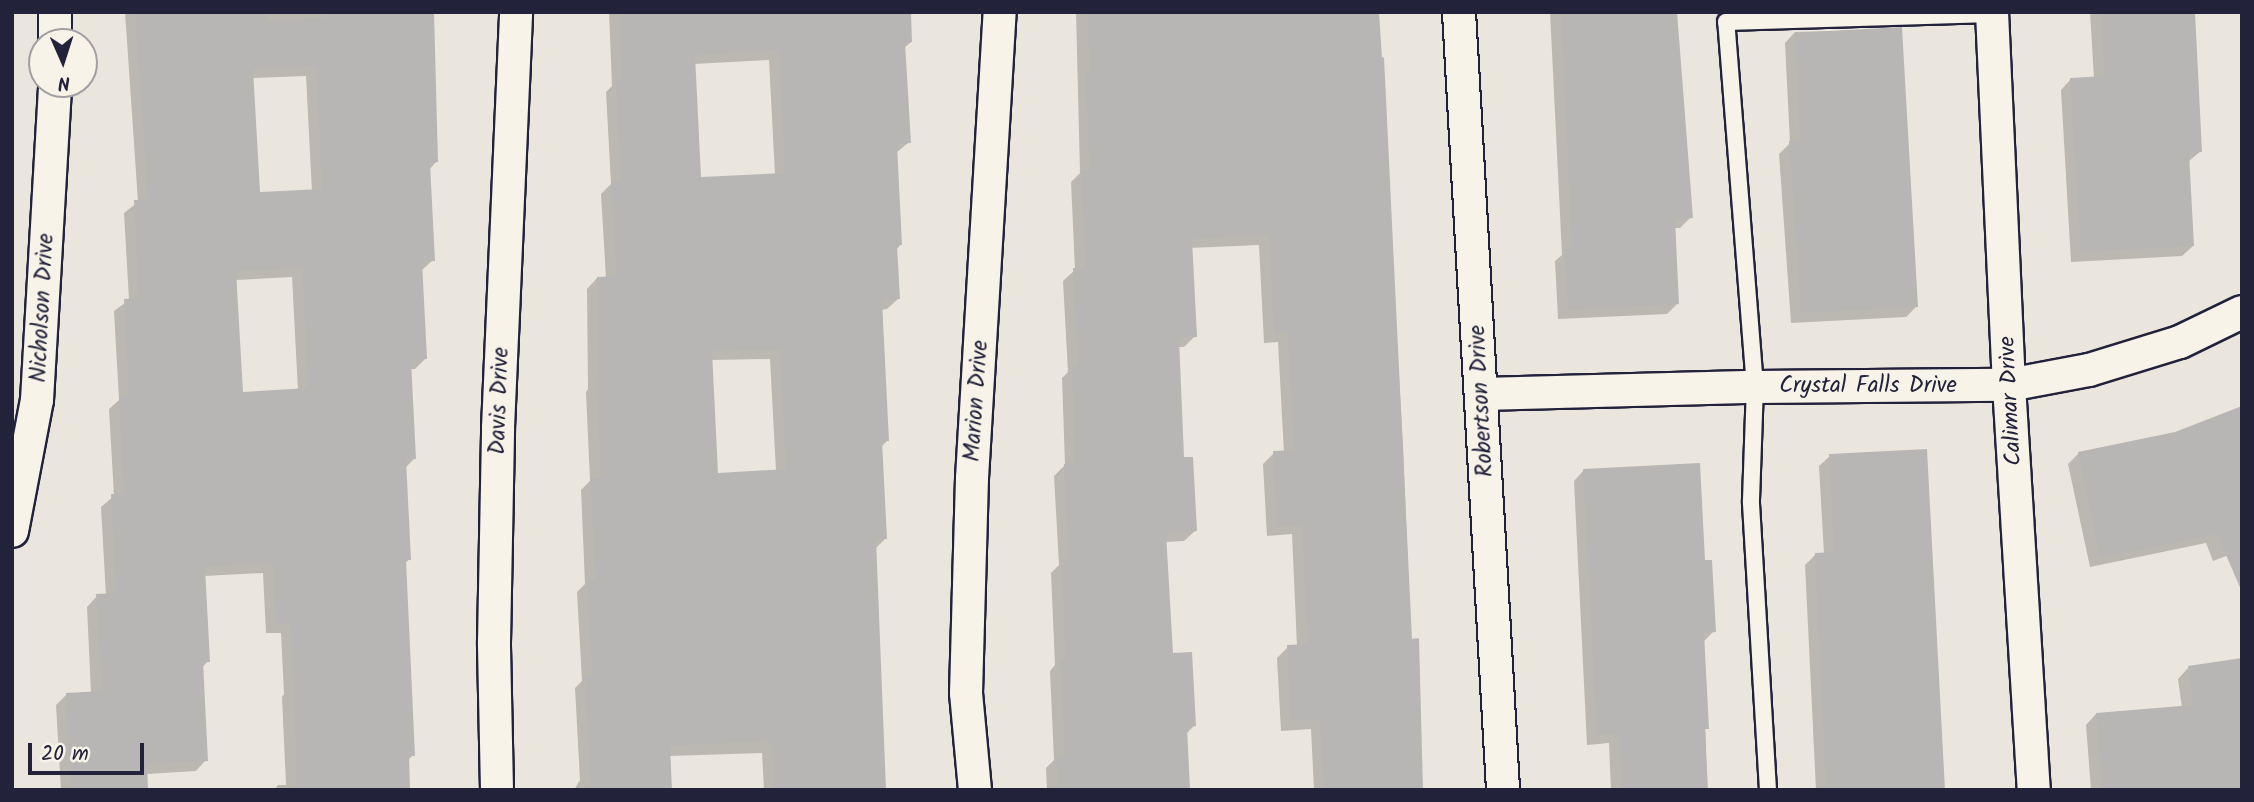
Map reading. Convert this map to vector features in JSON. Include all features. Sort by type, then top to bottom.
[{"type":"street","name":"Davis Drive","points":[[497,790],[494,642],[498,428],[516,12]]},
{"type":"street","name":"Marion Drive","points":[[975,790],[965,693],[972,478],[1000,12]]},
{"type":"street","name":"Robertson Drive","points":[[1459,12],[1503,790]]},
{"type":"street","name":"Calimar Drive","points":[[1992,13],[2009,385],[2034,790]]},
{"type":"street","name":"Nicholson Drive","points":[[12,531],[37,400],[54,98]]},
{"type":"street","name":"Crystal Falls Drive","points":[[1482,394],[1755,387],[2009,385],[2089,370],[2180,342],[2242,312]]},
{"type":"lane","points":[[1768,790],[1751,500],[1755,387],[1726,22],[1992,13]]},
{"type":"building","points":[[135,12],[267,12],[267,21],[328,17],[327,12],[434,12],[438,162],[430,163],[435,261],[422,261],[427,359],[411,360],[416,459],[406,459],[411,560],[406,560],[415,756],[409,756],[410,790],[297,790],[291,623],[276,624],[273,563],[205,567],[210,662],[203,662],[208,761],[147,764],[148,790],[71,790],[66,693],[102,691],[96,594],[116,593],[111,494],[124,494],[119,397],[129,397],[124,299],[139,298],[134,200],[148,200]],"holes":[[[316,66],[322,189],[260,192],[253,69]],[[302,268],[308,388],[243,392],[236,271]]]},
{"type":"building","points":[[619,12],[911,12],[912,42],[905,43],[911,143],[897,144],[902,245],[897,245],[900,299],[882,300],[889,441],[882,441],[887,539],[876,539],[886,790],[774,790],[772,743],[766,741],[670,746],[672,790],[591,790],[585,676],[592,675],[587,580],[596,580],[590,478],[601,478],[596,380],[597,277],[616,276],[611,182],[621,181],[616,80],[622,79]],"holes":[[[779,50],[785,173],[701,177],[695,55]],[[780,350],[786,469],[718,473],[712,351]]]},
{"type":"building","points":[[1087,12],[1379,12],[1382,58],[1384,57],[1412,639],[1419,638],[1423,790],[1324,790],[1320,720],[1291,721],[1287,645],[1308,644],[1302,525],[1277,526],[1273,451],[1294,450],[1288,332],[1274,333],[1269,235],[1192,239],[1197,337],[1179,338],[1184,457],[1193,457],[1197,531],[1166,533],[1173,653],[1192,652],[1196,726],[1187,727],[1190,790],[1058,790],[1056,755],[1065,755],[1060,659],[1066,658],[1061,561],[1069,560],[1064,464],[1075,463],[1072,365],[1078,365],[1073,268],[1086,268],[1081,170],[1090,170],[1085,73],[1090,73]]},
{"type":"building","points":[[1561,12],[1677,12],[1693,218],[1675,219],[1679,304],[1568,310],[1565,249],[1572,249]]},
{"type":"building","points":[[2101,12],[2195,12],[2202,152],[2189,153],[2194,246],[2081,252],[2070,78],[2104,76]]},
{"type":"building","points":[[1902,27],[1918,307],[1801,313],[1789,141],[1800,141],[1795,33]]},
{"type":"building","points":[[2242,406],[2242,592],[2217,534],[2100,558],[2078,452],[2175,432]]},
{"type":"building","points":[[1927,449],[1945,790],[1826,790],[1815,553],[1834,552],[1829,454]]},
{"type":"building","points":[[1700,463],[1705,560],[1712,560],[1716,632],[1704,633],[1709,729],[1705,729],[1708,790],[1622,790],[1619,734],[1597,735],[1583,469]]},
{"type":"building","points":[[2242,658],[2242,790],[2102,790],[2096,713],[2193,705],[2188,666]]}]
